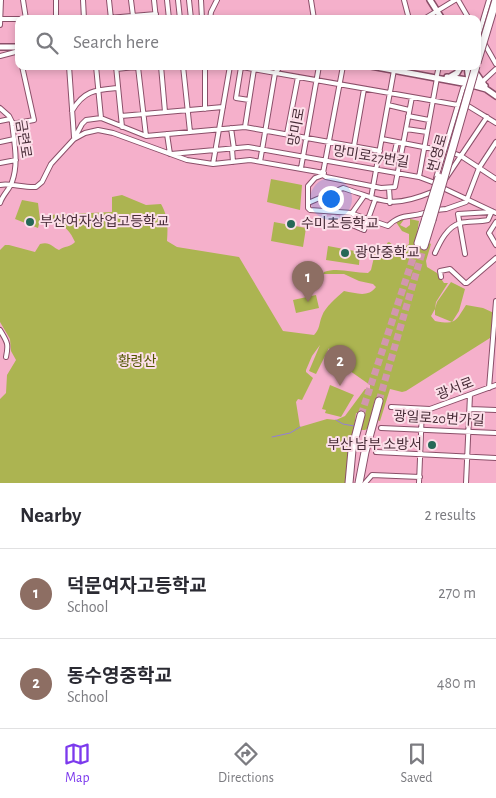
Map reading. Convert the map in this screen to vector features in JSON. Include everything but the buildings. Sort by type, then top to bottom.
[{"type":"highway","name":"번영로","points":[[481,51],[496,0]]},
{"type":"highway","points":[[481,33],[489,1]]},
{"type":"highway","name":"번영로","points":[[421,244],[427,217],[470,70]]},
{"type":"highway","name":"번영로","points":[[427,217],[475,70]]},
{"type":"highway","points":[[359,483],[365,452],[379,401]]},
{"type":"highway","points":[[348,483],[354,443],[361,415]]},
{"type":"main road","points":[[430,0],[440,15]]},
{"type":"main road","points":[[0,47],[15,49]]},
{"type":"main road","points":[[404,70],[483,84]]},
{"type":"main road","points":[[450,77],[459,70]]},
{"type":"main road","points":[[468,70],[469,82]]},
{"type":"main road","points":[[474,70],[483,84],[496,94]]},
{"type":"main road","points":[[437,77],[450,77],[469,82],[496,94]]},
{"type":"street","points":[[0,25],[1,0]]},
{"type":"street","points":[[23,0],[25,15]]},
{"type":"street","points":[[56,0],[56,15]]},
{"type":"street","points":[[83,0],[84,15]]},
{"type":"street","points":[[109,0],[111,15]]},
{"type":"street","points":[[131,0],[133,15]]},
{"type":"street","points":[[144,15],[156,14],[155,0]]},
{"type":"street","points":[[167,0],[169,15]]},
{"type":"street","points":[[178,0],[180,15]]},
{"type":"street","points":[[189,0],[191,15]]},
{"type":"street","points":[[201,0],[202,15]]},
{"type":"street","points":[[211,15],[217,0]]},
{"type":"street","points":[[311,0],[313,15]]},
{"type":"street","points":[[404,0],[408,15]]},
{"type":"street","points":[[430,15],[456,0],[466,15]]},
{"type":"street","points":[[489,1],[494,14]]},
{"type":"street","points":[[481,24],[489,1]]},
{"type":"street","points":[[481,58],[494,20],[496,7]]},
{"type":"street","points":[[0,19],[15,19]]},
{"type":"street","points":[[481,33],[489,32]]},
{"type":"street","points":[[481,39],[496,64]]},
{"type":"street","points":[[0,56],[15,50]]},
{"type":"street","points":[[483,84],[496,68]]},
{"type":"street","points":[[12,124],[34,120],[23,70]]},
{"type":"street","points":[[69,70],[74,139]]},
{"type":"street","points":[[96,70],[101,118]]},
{"type":"street","points":[[116,70],[122,127]]},
{"type":"street","points":[[138,70],[146,136]]},
{"type":"street","points":[[161,70],[165,112]]},
{"type":"street","points":[[183,70],[190,132]]},
{"type":"street","points":[[205,70],[205,109]]},
{"type":"street","points":[[213,164],[229,70]]},
{"type":"street","points":[[239,70],[236,98],[249,100]]},
{"type":"street","points":[[245,127],[254,70]]},
{"type":"street","points":[[259,70],[458,105]]},
{"type":"street","points":[[260,162],[275,73],[278,70]]},
{"type":"street","name":"망미로","points":[[301,168],[318,70]]},
{"type":"street","points":[[323,174],[342,70]]},
{"type":"street","points":[[352,225],[364,230],[368,219],[373,199],[373,187],[394,70]]},
{"type":"street","points":[[418,177],[438,70]]},
{"type":"street","points":[[476,74],[477,70]]},
{"type":"street","points":[[287,134],[298,77]]},
{"type":"street","points":[[437,209],[472,89],[469,82],[463,88],[428,208],[435,210],[446,209],[466,202],[479,168],[496,142]]},
{"type":"street","points":[[72,111],[80,98],[98,90],[118,88]]},
{"type":"street","points":[[354,146],[364,89]]},
{"type":"street","points":[[74,139],[92,131],[108,132],[187,160],[213,164],[250,160],[289,168],[301,168],[323,174],[326,177],[373,187],[389,188],[395,187],[412,97]]},
{"type":"street","points":[[388,105],[409,110]]},
{"type":"street","points":[[467,105],[496,123]]},
{"type":"street","points":[[121,116],[223,107]]},
{"type":"street","name":"금련로","points":[[0,203],[11,185],[16,160],[12,124],[10,118],[1,110]]},
{"type":"street","points":[[408,116],[429,120]]},
{"type":"street","points":[[446,178],[487,117]]},
{"type":"street","points":[[0,121],[10,118]]},
{"type":"street","points":[[0,185],[7,184],[30,188],[40,185],[51,164],[74,139],[82,124],[86,120],[101,118],[146,136],[245,127],[380,151]]},
{"type":"street","points":[[232,128],[233,162]]},
{"type":"street","points":[[406,129],[427,132]]},
{"type":"street","points":[[167,134],[170,154]]},
{"type":"street","points":[[382,139],[444,151]]},
{"type":"street","points":[[0,142],[14,140]]},
{"type":"street","points":[[393,160],[397,142]]},
{"type":"street","name":"망미로27번길","points":[[170,154],[248,147],[418,177],[435,183]]},
{"type":"street","points":[[453,153],[461,156],[496,179]]},
{"type":"street","points":[[379,157],[400,161]]},
{"type":"street","points":[[0,163],[16,160]]},
{"type":"street","points":[[323,174],[315,178],[308,186],[308,208],[310,210],[352,212],[353,214],[388,226],[399,218],[410,215],[427,217]]},
{"type":"street","points":[[308,203],[343,188],[390,203],[415,199],[432,192]]},
{"type":"street","points":[[389,188],[390,203]]},
{"type":"street","points":[[443,188],[493,212]]},
{"type":"street","points":[[352,212],[364,196]]},
{"type":"street","points":[[465,254],[458,214],[493,212]]},
{"type":"street","points":[[436,253],[440,242],[448,232],[460,223],[488,220],[493,212]]},
{"type":"street","points":[[496,222],[489,233],[496,245]]},
{"type":"street","points":[[441,277],[440,271],[450,269],[467,283],[496,258]]},
{"type":"street","points":[[489,388],[496,301]]},
{"type":"street","points":[[0,330],[7,340],[6,358]]},
{"type":"street","name":"광서로","points":[[391,407],[412,407],[422,410],[439,408],[496,385]]},
{"type":"street","points":[[466,483],[470,395]]},
{"type":"street","points":[[470,409],[496,410]]},
{"type":"street","points":[[419,483],[422,410]]},
{"type":"street","name":"광일로20번가길","points":[[381,428],[496,433]]},
{"type":"street","points":[[376,452],[496,458]]},
{"type":"street","points":[[365,483],[372,475],[420,477]]},
{"type":"green space","points":[[271,179],[302,185],[300,210],[267,202]]},
{"type":"green space","name":"황령산","points":[[122,195],[146,205],[161,204],[167,222],[167,241],[177,247],[239,257],[283,331],[314,335],[326,309],[344,291],[366,294],[376,287],[373,284],[359,281],[344,274],[323,274],[324,272],[340,270],[368,273],[371,270],[375,253],[380,258],[384,258],[389,251],[387,243],[389,242],[398,249],[409,244],[409,234],[402,231],[396,222],[405,218],[400,225],[406,228],[410,225],[410,219],[419,221],[415,246],[425,248],[429,243],[431,244],[426,261],[427,267],[437,273],[444,283],[448,283],[436,302],[431,316],[435,321],[447,323],[454,321],[466,305],[483,308],[494,313],[490,338],[406,391],[390,389],[380,421],[377,420],[383,402],[375,399],[368,428],[365,430],[361,430],[359,427],[363,415],[356,413],[347,483],[0,483],[0,399],[6,393],[7,375],[16,360],[11,351],[10,339],[0,322],[0,250],[5,245],[35,252],[40,244],[43,243],[59,250],[72,245],[75,242],[68,230],[48,219],[48,215],[112,212],[112,197]],"holes":[[[320,345],[309,371],[316,374],[329,348],[333,359],[370,385],[370,390],[365,389],[345,416],[336,420],[327,419],[300,427],[296,402],[298,399],[302,400],[313,378],[306,370],[312,356]]]},
{"type":"green space","points":[[22,200],[38,203],[40,220],[38,228],[15,219]]},
{"type":"green space","points":[[274,222],[306,228],[303,247],[271,241]]},
{"type":"green space","points":[[328,246],[360,252],[359,265],[326,260]]},
{"type":"green space","name":"황령산","points":[[451,282],[465,289],[459,311],[452,322],[435,315],[437,302]]},
{"type":"green space","points":[[316,295],[319,308],[296,313],[293,300]]},
{"type":"green space","points":[[330,385],[354,395],[341,417],[325,413],[326,410],[322,409]]},
{"type":"waterway","points":[[336,420],[343,424],[354,426]]},
{"type":"waterway","points":[[272,437],[290,433],[300,427]]},
{"type":"tunnel","points":[[361,415],[418,243]]},
{"type":"tunnel","points":[[379,401],[424,246]]},
{"type":"place","name":"부산여자상업고등학교","points":[[30,222]]},
{"type":"place","name":"수미초등학교","points":[[291,224]]},
{"type":"place","name":"광안중학교","points":[[345,253]]},
{"type":"place","name":"덕문여자고등학교","points":[[308,302]]},
{"type":"place","name":"동수영중학교","points":[[340,386]]},
{"type":"place","name":"부산 남부 소방서","points":[[432,445]]}]
